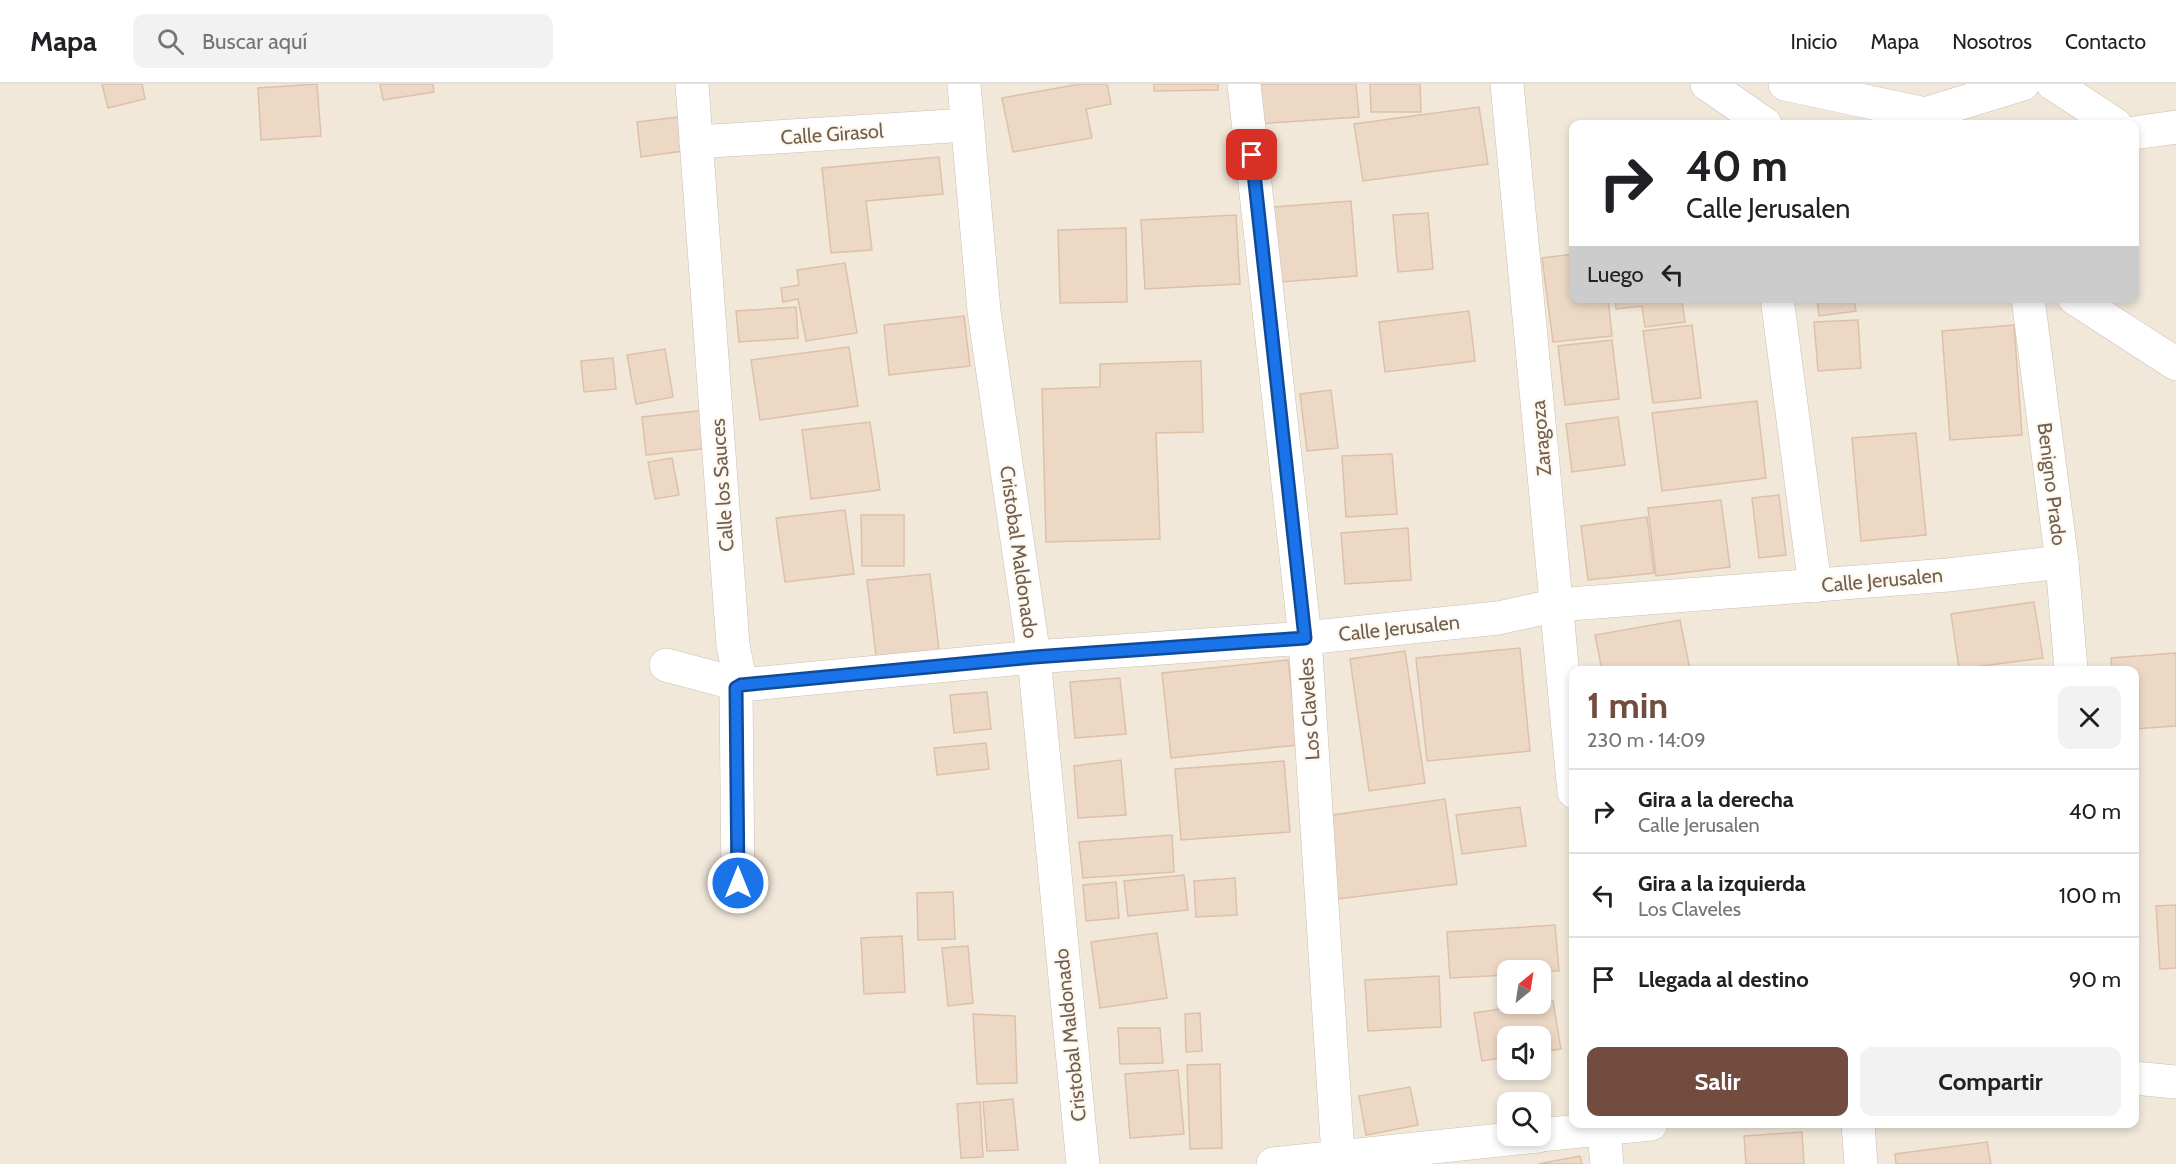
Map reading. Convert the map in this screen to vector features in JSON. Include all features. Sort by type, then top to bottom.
[{"type":"street","name":"Calle los Sauces","points":[[692,84],[734,645],[741,685],[736,688],[738,883]]},
{"type":"street","name":"Cristobal Maldonado","points":[[964,84],[984,311],[1034,657],[1083,1164]]},
{"type":"street","name":"Los Claveles","points":[[1244,84],[1305,638],[1338,1156]]},
{"type":"street","name":"Zaragoza","points":[[1507,84],[1569,737]]},
{"type":"street","points":[[1707,84],[1759,120]]},
{"type":"street","points":[[1785,84],[1925,114],[2023,84]]},
{"type":"street","points":[[2053,84],[2109,120]]},
{"type":"street","name":"Calle Girasol","points":[[696,142],[967,125]]},
{"type":"street","points":[[2139,132],[2176,127]]},
{"type":"street","points":[[1778,303],[1815,586]]},
{"type":"street","name":"Benigno Prado","points":[[2029,303],[2062,562],[2071,666]]},
{"type":"street","points":[[2082,303],[2176,364]]},
{"type":"street","name":"Calle Jerusalen","points":[[666,664],[741,685],[1034,657],[1305,638],[1498,618],[1557,605],[1948,575],[2062,562]]},
{"type":"street","points":[[2139,1078],[2176,1082]]},
{"type":"street","points":[[1551,1133],[1589,1128]]},
{"type":"street","points":[[1603,1128],[1607,1164]]},
{"type":"street","points":[[1858,1128],[1861,1164]]},
{"type":"street","points":[[1272,1164],[1497,1139]]},
{"type":"shaded area","points":[[0,84],[2176,84],[2176,1164],[0,1164]]},
{"type":"building","points":[[102,84],[142,84],[145,99],[108,108]]},
{"type":"building","points":[[317,84],[321,136],[261,140],[258,88]]},
{"type":"building","points":[[380,84],[433,84],[434,92],[383,100]]},
{"type":"building","points":[[1080,84],[1107,84],[1111,104],[1086,109],[1092,138],[1013,152],[1002,98]]},
{"type":"building","points":[[1154,84],[1218,84],[1218,90],[1154,91]]},
{"type":"building","points":[[1253,84],[1356,84],[1359,117],[1256,124]]},
{"type":"building","points":[[1370,84],[1420,84],[1421,112],[1371,112]]},
{"type":"building","points":[[1479,107],[1488,164],[1363,181],[1354,124]]},
{"type":"building","points":[[678,117],[683,151],[641,157],[637,122]]},
{"type":"building","points":[[939,157],[943,194],[866,201],[872,250],[831,253],[822,168]]},
{"type":"building","points":[[1351,201],[1357,276],[1281,282],[1274,207]]},
{"type":"building","points":[[1428,213],[1433,269],[1398,272],[1393,215]]},
{"type":"building","points":[[1236,215],[1240,284],[1145,289],[1141,220]]},
{"type":"building","points":[[1126,228],[1127,302],[1060,303],[1058,230]]},
{"type":"building","points":[[1569,255],[1569,303],[1609,303],[1612,336],[1553,342],[1542,258]]},
{"type":"building","points":[[845,263],[857,333],[806,341],[798,299],[783,302],[781,288],[799,285],[797,270]]},
{"type":"building","points":[[1615,303],[1682,303],[1685,322],[1645,327],[1642,306],[1616,309]]},
{"type":"building","points":[[1818,303],[1855,303],[1856,311],[1819,316]]},
{"type":"building","points":[[796,307],[798,338],[739,342],[736,311]]},
{"type":"building","points":[[1469,311],[1475,361],[1385,372],[1379,322]]},
{"type":"building","points":[[964,316],[970,366],[889,375],[884,325]]},
{"type":"building","points":[[1858,320],[1861,368],[1818,371],[1814,322]]},
{"type":"building","points":[[1692,325],[1701,398],[1653,403],[1643,331]]},
{"type":"building","points":[[2014,325],[2022,435],[1950,440],[1942,331]]},
{"type":"building","points":[[1612,340],[1619,399],[1565,405],[1558,346]]},
{"type":"building","points":[[849,347],[858,406],[760,420],[751,360]]},
{"type":"building","points":[[665,349],[673,397],[636,404],[627,355]]},
{"type":"building","points":[[613,358],[616,389],[584,392],[581,361]]},
{"type":"building","points":[[1201,361],[1203,432],[1156,433],[1160,539],[1046,542],[1042,389],[1100,387],[1100,364]]},
{"type":"building","points":[[1331,390],[1338,448],[1307,451],[1300,394]]},
{"type":"building","points":[[1757,401],[1766,478],[1662,491],[1652,413]]},
{"type":"building","points":[[706,410],[711,448],[646,455],[642,417]]},
{"type":"building","points":[[1618,417],[1625,465],[1572,472],[1566,424]]},
{"type":"building","points":[[870,422],[880,490],[811,499],[802,430]]},
{"type":"building","points":[[1916,433],[1926,535],[1861,541],[1852,438]]},
{"type":"building","points":[[1392,454],[1397,514],[1346,517],[1342,456]]},
{"type":"building","points":[[672,458],[679,495],[655,499],[648,462]]},
{"type":"building","points":[[1779,495],[1786,555],[1759,558],[1752,498]]},
{"type":"building","points":[[1721,500],[1730,567],[1656,576],[1648,508]]},
{"type":"building","points":[[845,510],[854,574],[785,582],[776,518]]},
{"type":"building","points":[[861,515],[904,515],[904,566],[862,566]]},
{"type":"building","points":[[1647,517],[1654,573],[1588,580],[1581,526]]},
{"type":"building","points":[[1408,528],[1411,580],[1345,584],[1341,533]]},
{"type":"building","points":[[930,574],[939,650],[876,656],[867,580]]},
{"type":"building","points":[[2034,602],[2043,658],[1982,666],[1959,666],[1951,614]]},
{"type":"building","points":[[1680,620],[1689,666],[1601,666],[1595,635]]},
{"type":"building","points":[[1520,648],[1530,751],[1427,761],[1416,658]]},
{"type":"building","points":[[1405,651],[1425,783],[1369,791],[1350,659]]},
{"type":"building","points":[[2176,653],[2176,726],[2139,729],[2139,666],[2112,666],[2111,658]]},
{"type":"building","points":[[1288,660],[1298,745],[1171,758],[1162,673]]},
{"type":"building","points":[[1120,678],[1126,734],[1075,738],[1070,682]]},
{"type":"building","points":[[987,692],[991,729],[954,733],[950,695]]},
{"type":"building","points":[[986,743],[989,769],[937,775],[934,748]]},
{"type":"building","points":[[1121,760],[1126,815],[1078,818],[1074,766]]},
{"type":"building","points":[[1284,761],[1290,832],[1181,840],[1175,769]]},
{"type":"building","points":[[1445,799],[1457,884],[1338,899],[1326,816]]},
{"type":"building","points":[[1520,807],[1526,846],[1462,854],[1456,815]]},
{"type":"building","points":[[1172,835],[1174,872],[1083,878],[1079,842]]},
{"type":"building","points":[[1184,875],[1188,910],[1128,916],[1124,881]]},
{"type":"building","points":[[1235,878],[1237,915],[1196,917],[1194,881]]},
{"type":"building","points":[[1116,882],[1119,918],[1086,921],[1083,885]]},
{"type":"building","points":[[953,892],[955,939],[918,940],[917,893]]},
{"type":"building","points":[[2176,905],[2176,968],[2160,969],[2156,906]]},
{"type":"building","points":[[1555,925],[1559,971],[1551,971],[1551,960],[1497,960],[1497,976],[1450,978],[1447,932]]},
{"type":"building","points":[[1157,933],[1167,998],[1100,1008],[1091,942]]},
{"type":"building","points":[[902,936],[905,992],[864,994],[861,938]]},
{"type":"building","points":[[968,946],[973,1003],[948,1006],[942,948]]},
{"type":"building","points":[[1439,976],[1441,1027],[1368,1031],[1365,980]]},
{"type":"building","points":[[1551,1001],[1553,1001],[1561,1049],[1551,1050],[1551,1026],[1497,1026],[1497,1059],[1482,1061],[1474,1013],[1497,1010],[1497,1014],[1551,1014]]},
{"type":"building","points":[[1200,1013],[1202,1051],[1186,1052],[1185,1014]]},
{"type":"building","points":[[973,1014],[1015,1016],[1017,1083],[977,1084]]},
{"type":"building","points":[[1118,1028],[1160,1028],[1163,1063],[1120,1064]]},
{"type":"building","points":[[1220,1064],[1222,1148],[1190,1149],[1187,1065]]},
{"type":"building","points":[[1178,1070],[1184,1134],[1130,1138],[1125,1074]]},
{"type":"building","points":[[1410,1087],[1418,1125],[1366,1135],[1359,1096]]},
{"type":"building","points":[[1013,1099],[1018,1150],[987,1151],[983,1102]]},
{"type":"building","points":[[980,1102],[983,1157],[961,1158],[957,1104]]},
{"type":"building","points":[[1802,1132],[1804,1164],[1746,1164],[1744,1136]]},
{"type":"building","points":[[1987,1142],[1991,1164],[1896,1164],[1895,1154]]},
{"type":"building","points":[[1580,1156],[1582,1164],[1538,1164]]},
{"type":"route","points":[[738,883],[736,688],[741,685],[1034,657],[1305,638],[1252,155]]}]
